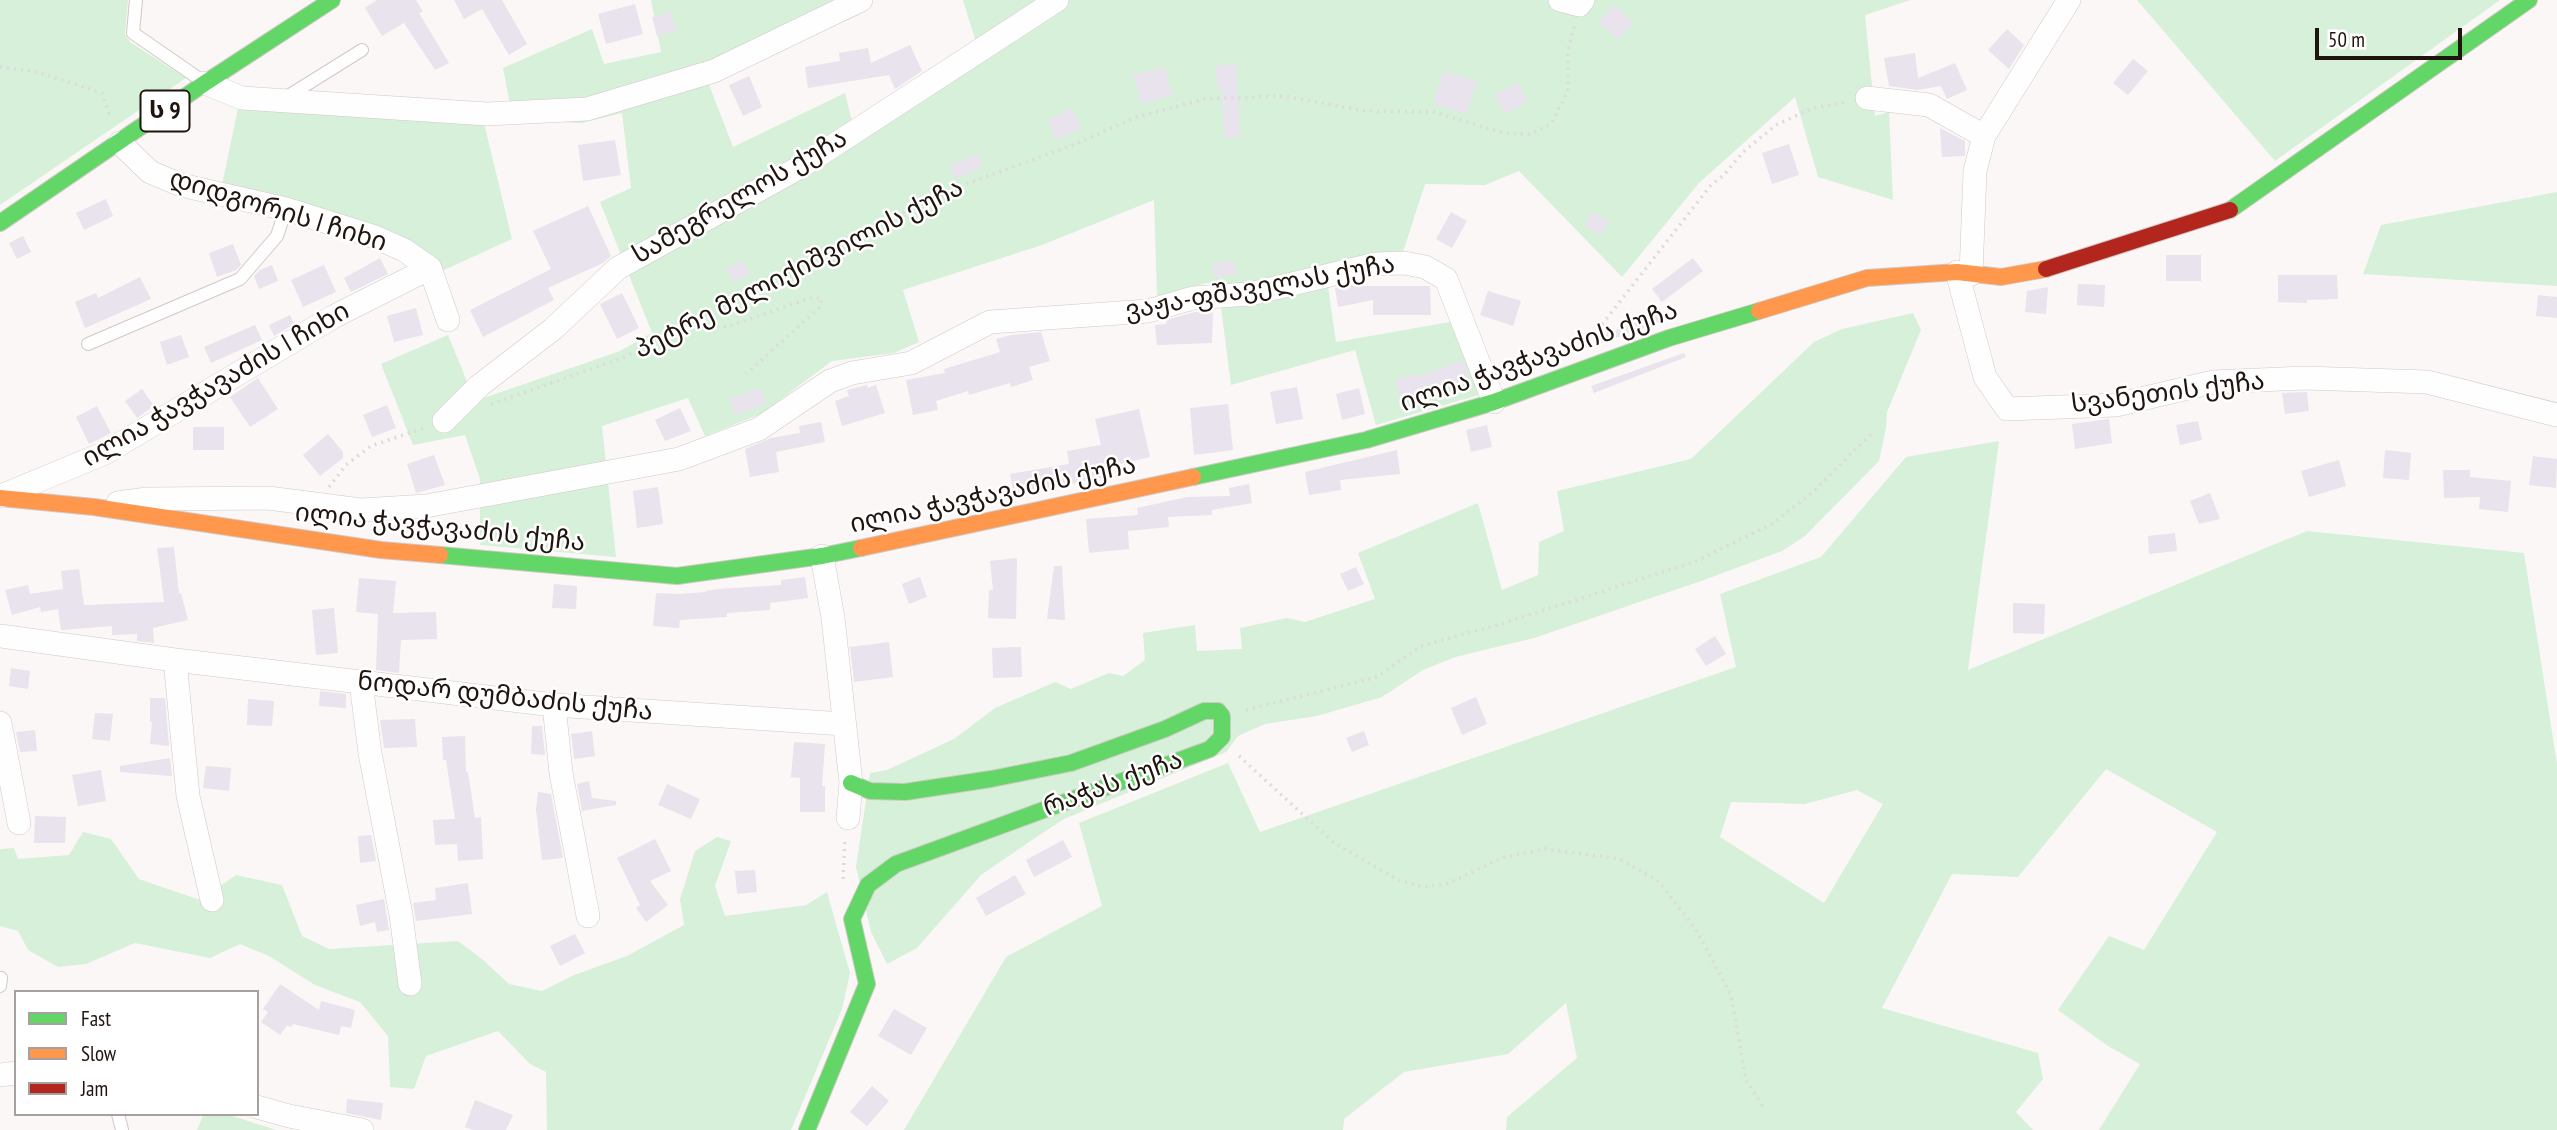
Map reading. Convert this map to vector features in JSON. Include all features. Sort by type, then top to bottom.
[{"type":"main road","name":"ს 9","points":[[0,223],[120,143],[309,7],[332,0]]},
{"type":"main road","name":"ილია ჭავჭავაძის ქუჩა","points":[[0,497],[94,507],[382,550],[677,576],[822,556],[1366,440],[1494,402],[1669,338],[1867,278],[1964,273],[2001,277],[2058,267],[2227,212],[2529,0]]},
{"type":"main road","name":"რაჭას ქუჩა","points":[[807,1130],[867,984],[852,919],[868,885],[896,864],[1210,749],[1222,737],[1222,716],[1218,711],[1205,711],[1165,729],[1071,763],[991,779],[905,792],[870,791],[850,783]]},
{"type":"street","points":[[205,83],[242,98],[487,114],[587,108],[714,71],[861,0]]},
{"type":"street","name":"სამეგრელოს ქუჩა","points":[[444,421],[479,386],[553,329],[618,268],[802,166],[1058,0]]},
{"type":"street","name":"სვანეთის ქუჩა","points":[[2069,0],[1984,136],[1975,171],[1964,273],[1985,377],[2007,409],[2116,405],[2213,382],[2304,378],[2427,382],[2557,415]]},
{"type":"street","points":[[1867,98],[1929,105],[1984,136]]},
{"type":"street","name":"დიდგორის I ჩიხი","points":[[120,143],[150,172],[181,186],[286,209],[375,237],[404,250],[430,268]]},
{"type":"street","name":"ვაჟა-ფშაველას ქუჩა","points":[[94,507],[148,499],[228,498],[268,498],[360,510],[426,506],[679,459],[759,429],[830,382],[852,373],[911,363],[990,322],[1148,311],[1193,298],[1250,294],[1376,264],[1404,263],[1425,267],[1446,279],[1494,402]]},
{"type":"street","points":[[430,268],[448,320]]},
{"type":"street","name":"ილია ჭავჭავაძის I ჩიხი","points":[[0,497],[105,453],[333,317],[430,268]]},
{"type":"street","points":[[822,556],[833,618],[850,783],[848,818]]},
{"type":"street","name":"ნოდარ დუმბაძის ქუჩა","points":[[0,636],[175,660],[554,705],[844,724]]},
{"type":"street","points":[[175,660],[188,796],[212,901]]},
{"type":"street","points":[[361,683],[370,753],[401,915],[411,984]]},
{"type":"street","points":[[554,705],[561,773],[588,916]]},
{"type":"street","points":[[0,723],[19,823]]},
{"type":"street","points":[[259,1108],[362,1130]]},
{"type":"lane","points":[[136,0],[133,33],[205,83]]},
{"type":"lane","points":[[281,100],[362,50]]},
{"type":"lane","points":[[88,344],[240,279],[277,236],[286,209]]},
{"type":"path","name":"პეტრე მელიქიშვილის ქუჩა","points":[[482,408],[623,358],[861,232],[961,186],[1076,144],[1136,117],[1205,99],[1284,96],[1366,111],[1434,112],[1503,133],[1531,134],[1551,124],[1568,91],[1568,51],[1574,2]]},
{"type":"path","points":[[0,67],[37,72],[102,93],[120,143]]},
{"type":"path","points":[[1573,373],[1582,349],[1711,186],[1743,152],[1776,125],[1813,108],[1867,98]]},
{"type":"path","points":[[689,323],[726,327],[814,297],[822,299],[819,308],[746,374]]},
{"type":"path","points":[[326,506],[328,489],[346,466],[371,446],[444,421]]},
{"type":"path","points":[[1222,716],[1377,677],[1421,646],[1501,624],[1694,562],[1772,524],[1813,492],[1873,432]]},
{"type":"path","points":[[1210,749],[1237,754],[1334,842],[1398,880],[1424,887],[1449,883],[1504,858],[1545,849],[1620,859],[1658,881],[1695,928],[1731,995],[1746,1080],[1764,1108]]},
{"type":"path","points":[[843,882],[848,818]]},
{"type":"green space","points":[[0,0],[128,0],[125,34],[130,42],[186,78],[0,205]]},
{"type":"green space","points":[[651,0],[852,0],[861,14],[708,82],[733,147],[845,93],[857,142],[982,62],[963,0],[1910,0],[1865,15],[1875,116],[1889,112],[1893,200],[1818,177],[1795,97],[1699,183],[1622,277],[1519,171],[1485,185],[1425,184],[1402,255],[1325,265],[1336,342],[1450,322],[1482,394],[1376,425],[1355,350],[1231,385],[1218,285],[1207,283],[1157,296],[1154,200],[1042,245],[903,290],[919,342],[894,353],[832,361],[761,414],[705,436],[688,398],[602,426],[616,557],[480,545],[480,479],[465,435],[413,445],[381,364],[448,335],[475,401],[620,351],[652,333],[600,202],[631,188],[622,113],[582,123],[513,120],[503,68],[592,29],[604,64],[661,52]]},
{"type":"green space","points":[[2137,0],[2500,0],[2275,161]]},
{"type":"green space","points":[[238,108],[484,123],[512,239],[444,270],[387,230],[305,203],[222,185]]},
{"type":"green space","points":[[2557,192],[2557,286],[2363,274],[2381,225]]},
{"type":"green space","points":[[1913,313],[1921,330],[1887,412],[1879,461],[1805,536],[1782,551],[1534,638],[1455,657],[1423,670],[1382,697],[1317,716],[1265,724],[1238,736],[1226,752],[1064,819],[981,875],[917,948],[887,964],[871,932],[856,867],[870,773],[887,770],[954,739],[995,708],[1055,682],[1071,689],[1109,673],[1123,676],[1145,660],[1143,633],[1195,625],[1197,651],[1242,649],[1240,628],[1287,618],[1305,622],[1375,599],[1358,553],[1478,503],[1502,590],[1538,575],[1539,542],[1564,531],[1557,491],[1691,459],[1814,342],[1842,329]]},
{"type":"green space","points":[[1999,441],[1968,670],[2307,531],[2524,553],[2557,764],[2557,1130],[2099,1130],[2140,1064],[2108,1046],[2058,1010],[2109,936],[2144,950],[2217,832],[2106,769],[2018,877],[1952,874],[1882,1008],[2038,1053],[2043,1079],[2016,1112],[2033,1130],[1506,1130],[1507,1117],[1577,1058],[1566,1003],[1508,1054],[1404,1072],[1344,1119],[1343,1130],[904,1130],[1006,957],[1102,906],[1079,823],[1228,763],[1260,832],[1736,667],[1720,594],[1821,557],[1906,457]],"holes":[[[1857,790],[1883,804],[1824,903],[1720,837],[1731,802],[1805,804]]]},
{"type":"green space","points":[[83,832],[111,839],[139,879],[200,900],[236,875],[282,885],[302,936],[329,949],[458,941],[509,984],[542,991],[574,975],[627,956],[684,925],[680,899],[695,851],[717,837],[731,841],[715,886],[725,916],[806,905],[827,892],[850,973],[842,1009],[791,1130],[547,1130],[546,1072],[530,1064],[498,1031],[426,1056],[414,1089],[390,1087],[388,1036],[360,1002],[315,985],[269,956],[240,944],[210,958],[135,943],[86,964],[58,967],[28,950],[18,931],[0,926],[0,849],[14,848],[18,859],[69,855]]},
{"type":"green space","points":[[203,1116],[232,1116],[276,1130],[197,1130]]},
{"type":"building","points":[[377,0],[416,0],[423,12],[419,13],[449,63],[435,70],[404,23],[382,36],[365,8]]},
{"type":"building","points":[[454,0],[502,0],[527,44],[509,55],[482,9],[464,19]]},
{"type":"building","points":[[635,4],[643,34],[606,44],[598,14]]},
{"type":"building","points":[[1615,5],[1633,23],[1617,40],[1598,21]]},
{"type":"building","points":[[671,12],[676,31],[657,36],[652,17]]},
{"type":"building","points":[[2007,29],[2024,45],[2009,69],[1988,50]]},
{"type":"building","points":[[910,45],[922,71],[895,89],[889,75],[808,88],[805,67],[840,61],[839,53],[868,48],[871,63]]},
{"type":"building","points":[[1915,53],[1918,78],[1955,63],[1967,90],[1947,99],[1941,86],[1918,90],[1889,86],[1884,58]]},
{"type":"building","points":[[2133,59],[2148,71],[2128,95],[2113,83]]},
{"type":"building","points":[[1236,64],[1240,137],[1224,138],[1221,87],[1217,87],[1215,66]]},
{"type":"building","points":[[1165,67],[1172,96],[1141,104],[1133,75]]},
{"type":"building","points":[[1443,71],[1477,81],[1466,114],[1433,104]]},
{"type":"building","points":[[749,76],[762,107],[743,116],[729,85]]},
{"type":"building","points":[[1517,82],[1528,101],[1506,114],[1494,96]]},
{"type":"building","points":[[1072,108],[1081,128],[1056,140],[1047,120]]},
{"type":"building","points":[[1940,128],[1965,141],[1965,156],[1942,157]]},
{"type":"building","points":[[615,140],[621,175],[583,181],[578,145]]},
{"type":"building","points":[[1789,144],[1799,175],[1772,184],[1762,153]]},
{"type":"building","points":[[977,154],[983,167],[955,179],[949,166]]},
{"type":"building","points":[[106,199],[113,216],[84,230],[76,213]]},
{"type":"building","points":[[588,206],[611,256],[603,263],[548,288],[554,300],[483,337],[470,310],[551,269],[533,231]]},
{"type":"building","points":[[1451,212],[1467,221],[1452,248],[1436,239]]},
{"type":"building","points":[[1591,212],[1609,220],[1602,235],[1585,227]]},
{"type":"building","points":[[23,236],[31,252],[17,259],[9,243]]},
{"type":"building","points":[[233,244],[241,265],[236,270],[217,277],[209,253]]},
{"type":"building","points":[[2166,255],[2201,255],[2201,281],[2166,281]]},
{"type":"building","points":[[380,258],[388,274],[351,292],[344,278]]},
{"type":"building","points":[[1693,258],[1703,271],[1662,302],[1652,289]]},
{"type":"building","points":[[1233,259],[1236,274],[1215,278],[1212,264]]},
{"type":"building","points":[[742,260],[750,274],[734,283],[726,269]]},
{"type":"building","points":[[272,265],[278,281],[259,289],[254,276]]},
{"type":"building","points":[[324,265],[336,292],[303,307],[291,280]]},
{"type":"building","points":[[2278,275],[2337,275],[2338,299],[2307,300],[2307,303],[2278,302]]},
{"type":"building","points":[[140,277],[151,299],[85,328],[75,302],[96,293],[98,298]]},
{"type":"building","points":[[1359,282],[1360,286],[1430,286],[1431,315],[1373,315],[1373,300],[1338,307],[1335,288]]},
{"type":"building","points":[[2078,284],[2105,285],[2104,307],[2077,305]]},
{"type":"building","points":[[2048,287],[2046,314],[2025,312],[2027,291]]},
{"type":"building","points":[[1488,291],[1521,301],[1513,326],[1480,315]]},
{"type":"building","points":[[622,293],[639,328],[617,339],[600,304]]},
{"type":"building","points":[[2538,295],[2557,297],[2557,318],[2536,316]]},
{"type":"building","points":[[416,308],[423,335],[394,342],[387,316]]},
{"type":"building","points":[[1213,311],[1212,343],[1157,345],[1155,325],[1167,324],[1166,320],[1195,312]]},
{"type":"building","points":[[1667,311],[1670,318],[1597,345],[1594,338]]},
{"type":"building","points":[[290,315],[294,324],[274,336],[269,325]]},
{"type":"building","points":[[255,325],[262,340],[211,363],[204,347]]},
{"type":"building","points":[[1041,332],[1050,361],[1029,367],[1033,380],[1011,387],[1010,383],[969,395],[968,391],[936,401],[938,410],[913,415],[906,380],[945,373],[944,369],[1000,352],[996,339]]},
{"type":"building","points":[[181,335],[189,357],[167,365],[160,342]]},
{"type":"building","points":[[1684,353],[1686,357],[1594,393],[1591,386]]},
{"type":"building","points":[[1463,360],[1470,378],[1401,401],[1395,379],[1416,374],[1417,377]]},
{"type":"building","points":[[258,378],[278,409],[250,427],[230,397]]},
{"type":"building","points":[[867,385],[868,388],[876,385],[885,413],[842,426],[835,401],[849,396],[847,390]]},
{"type":"building","points":[[1297,387],[1303,419],[1276,424],[1270,392]]},
{"type":"building","points":[[760,388],[766,404],[735,415],[729,399]]},
{"type":"building","points":[[1359,388],[1365,414],[1342,420],[1336,394]]},
{"type":"building","points":[[142,389],[154,406],[137,418],[125,401]]},
{"type":"building","points":[[2307,392],[2309,411],[2285,414],[2282,393]]},
{"type":"building","points":[[1228,404],[1233,450],[1194,455],[1190,408]]},
{"type":"building","points":[[387,405],[396,428],[372,437],[363,415]]},
{"type":"building","points":[[97,406],[111,433],[89,444],[76,417]]},
{"type":"building","points":[[680,408],[691,431],[665,441],[655,420]]},
{"type":"building","points":[[1139,409],[1150,457],[1103,468],[1104,477],[1014,496],[1010,474],[1069,464],[1067,451],[1101,445],[1095,419]]},
{"type":"building","points":[[2109,419],[2112,443],[2075,449],[2072,424]]},
{"type":"building","points":[[2198,421],[2202,440],[2180,445],[2176,425]]},
{"type":"building","points":[[821,422],[825,442],[776,452],[779,472],[750,477],[745,449],[771,438],[800,433],[799,426]]},
{"type":"building","points":[[1487,425],[1492,447],[1471,452],[1466,430]]},
{"type":"building","points":[[193,427],[224,427],[224,450],[193,450]]},
{"type":"building","points":[[328,434],[343,452],[343,458],[320,476],[303,455]]},
{"type":"building","points":[[1397,450],[1400,474],[1340,480],[1341,490],[1309,495],[1305,472]]},
{"type":"building","points":[[2385,450],[2411,453],[2409,480],[2383,478]]},
{"type":"building","points":[[434,455],[445,485],[416,493],[407,464]]},
{"type":"building","points":[[2533,456],[2557,459],[2556,488],[2529,485]]},
{"type":"building","points":[[2339,460],[2346,486],[2309,497],[2301,471]]},
{"type":"building","points":[[2443,470],[2470,470],[2470,477],[2511,481],[2508,512],[2479,509],[2480,497],[2444,498]]},
{"type":"building","points":[[1249,484],[1252,503],[1212,510],[1212,515],[1168,517],[1169,527],[1128,531],[1129,549],[1089,553],[1086,519],[1138,515],[1137,508],[1187,497],[1230,496],[1229,488]]},
{"type":"building","points":[[658,487],[663,524],[637,528],[633,491]]},
{"type":"building","points":[[2210,493],[2220,519],[2199,524],[2190,501]]},
{"type":"building","points":[[2175,533],[2177,551],[2149,554],[2148,536]]},
{"type":"building","points":[[174,547],[179,594],[181,593],[188,620],[153,628],[154,643],[137,641],[137,634],[112,635],[112,626],[61,630],[58,609],[41,612],[40,607],[12,615],[5,590],[28,585],[30,594],[63,589],[61,571],[79,569],[84,605],[164,602],[157,548]]},
{"type":"building","points":[[1017,558],[1016,619],[988,618],[989,590],[993,590],[990,561]]},
{"type":"building","points":[[1054,566],[1062,566],[1065,620],[1047,619]]},
{"type":"building","points":[[1356,567],[1364,584],[1348,591],[1340,574]]},
{"type":"building","points":[[805,577],[808,598],[770,603],[770,610],[727,613],[727,617],[680,620],[679,628],[653,626],[656,593],[679,594],[781,585],[781,580]]},
{"type":"building","points":[[920,577],[927,597],[909,604],[902,584]]},
{"type":"building","points":[[359,578],[396,581],[393,613],[436,612],[437,639],[401,640],[399,673],[376,670],[378,614],[356,612]]},
{"type":"building","points":[[554,584],[577,586],[576,609],[552,608]]},
{"type":"building","points":[[2013,603],[2045,604],[2044,634],[2013,633]]},
{"type":"building","points":[[334,608],[338,653],[316,655],[312,610]]},
{"type":"building","points":[[1715,636],[1726,654],[1706,666],[1695,649]]},
{"type":"building","points":[[889,642],[893,677],[854,682],[850,647]]},
{"type":"building","points":[[1021,647],[1022,677],[993,678],[992,648]]},
{"type":"building","points":[[11,668],[30,671],[28,689],[9,686]]},
{"type":"building","points":[[320,691],[346,694],[346,708],[319,706]]},
{"type":"building","points":[[1476,697],[1487,724],[1462,735],[1451,708]]},
{"type":"building","points":[[150,698],[165,698],[169,746],[150,744]]},
{"type":"building","points":[[248,699],[274,701],[272,726],[247,725]]},
{"type":"building","points":[[95,713],[113,714],[110,741],[92,739]]},
{"type":"building","points":[[415,719],[417,747],[384,748],[380,720]]},
{"type":"building","points":[[532,726],[542,726],[545,755],[531,754]]},
{"type":"building","points":[[35,730],[37,751],[20,752],[16,732]]},
{"type":"building","points":[[592,731],[595,756],[574,759],[571,734]]},
{"type":"building","points":[[1364,731],[1369,745],[1352,752],[1346,738]]},
{"type":"building","points":[[465,736],[466,772],[475,818],[481,817],[483,859],[458,861],[457,844],[435,845],[433,820],[455,819],[446,760],[443,760],[442,737]]},
{"type":"building","points":[[794,742],[825,744],[822,786],[825,786],[825,812],[800,812],[800,778],[791,777]]},
{"type":"building","points":[[170,758],[172,776],[120,772],[120,766]]},
{"type":"building","points":[[206,766],[231,768],[229,791],[203,788]]},
{"type":"building","points":[[101,770],[106,801],[78,806],[72,775]]},
{"type":"building","points":[[589,781],[592,798],[616,801],[616,805],[582,811],[577,784]]},
{"type":"building","points":[[667,784],[700,799],[691,819],[658,805]]},
{"type":"building","points":[[538,792],[551,794],[563,858],[542,860],[536,810]]},
{"type":"building","points":[[35,816],[66,817],[65,843],[34,843]]},
{"type":"building","points":[[371,835],[376,861],[360,863],[358,836]]},
{"type":"building","points":[[655,839],[671,871],[650,881],[668,905],[646,922],[636,908],[640,905],[617,858]]},
{"type":"building","points":[[1063,840],[1072,857],[1034,877],[1026,860]]},
{"type":"building","points":[[755,870],[757,892],[737,894],[735,871]]},
{"type":"building","points":[[1015,875],[1026,894],[986,916],[976,898]]},
{"type":"building","points":[[468,883],[472,914],[416,921],[413,903],[436,900],[435,888]]},
{"type":"building","points":[[384,899],[389,930],[377,932],[375,922],[360,926],[356,905]]},
{"type":"building","points":[[575,934],[585,953],[560,966],[550,946]]},
{"type":"building","points":[[280,984],[319,1010],[321,1001],[355,1010],[351,1028],[341,1026],[339,1035],[293,1024],[291,1027],[287,1025],[280,1035],[261,1022],[268,1012],[263,1009]]},
{"type":"building","points":[[894,1009],[927,1028],[911,1055],[878,1036]]},
{"type":"building","points":[[872,1086],[889,1101],[867,1126],[850,1112]]},
{"type":"building","points":[[347,1099],[383,1103],[381,1120],[346,1113]]},
{"type":"building","points":[[475,1100],[513,1115],[506,1130],[473,1130],[465,1127]]},
{"type":"traffic: fast","points":[[0,223],[332,0]]},
{"type":"traffic: fast","points":[[2230,210],[2529,0]]},
{"type":"traffic: fast","points":[[1193,477],[1366,440],[1494,402],[1669,338],[1759,311]]},
{"type":"traffic: fast","points":[[440,555],[677,576],[861,548]]},
{"type":"traffic: fast","points":[[807,1130],[867,984],[852,919],[868,885],[896,864],[1210,749],[1222,737],[1222,716],[1218,711],[1204,711],[1165,729],[1071,763],[991,779],[905,792],[870,791],[851,783]]},
{"type":"traffic: slow","points":[[1759,311],[1867,278],[1957,272],[2001,277],[2046,269]]},
{"type":"traffic: slow","points":[[861,548],[1193,477]]},
{"type":"traffic: slow","points":[[0,498],[94,507],[381,550],[440,555]]},
{"type":"traffic: jam","points":[[2046,269],[2230,210]]}]
